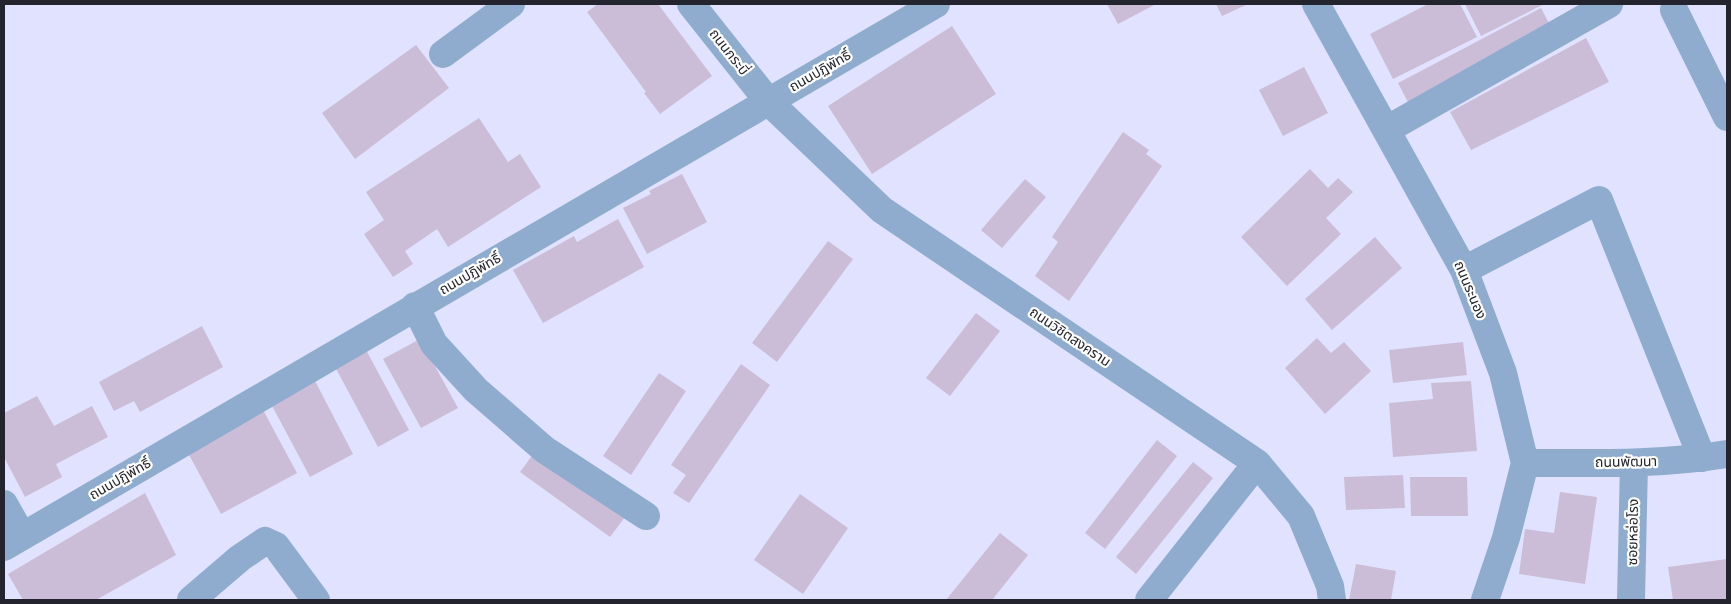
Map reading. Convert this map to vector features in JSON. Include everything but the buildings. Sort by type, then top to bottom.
[{"type":"street","points":[[443,54],[511,4]]},
{"type":"street","name":"ถนนกระบี่","points":[[691,4],[768,101]]},
{"type":"street","name":"ถนนปฏิพัทธิ์","points":[[13,541],[936,4]]},
{"type":"street","name":"ถนนระนอง","points":[[1316,4],[1464,270],[1503,373],[1525,462],[1506,538],[1485,600]]},
{"type":"street","points":[[1386,130],[1609,4]]},
{"type":"street","points":[[1674,10],[1727,117]]},
{"type":"street","name":"ถนนวิชิตสงคราม","points":[[768,101],[882,210],[1257,463],[1301,516],[1330,586],[1332,600]]},
{"type":"street","points":[[1464,270],[1599,200],[1715,456]]},
{"type":"street","points":[[415,306],[434,344],[476,390],[546,450],[646,516]]},
{"type":"street","name":"ถนนพัฒนา","points":[[1525,462],[1634,463],[1715,456]]},
{"type":"street","points":[[1149,600],[1257,463]]},
{"type":"street","name":"ซอยหล่อโรง","points":[[1631,600],[1634,463]]},
{"type":"street","points":[[4,504],[13,541]]},
{"type":"street","points":[[191,600],[240,558],[265,541],[276,546],[316,600]]}]
